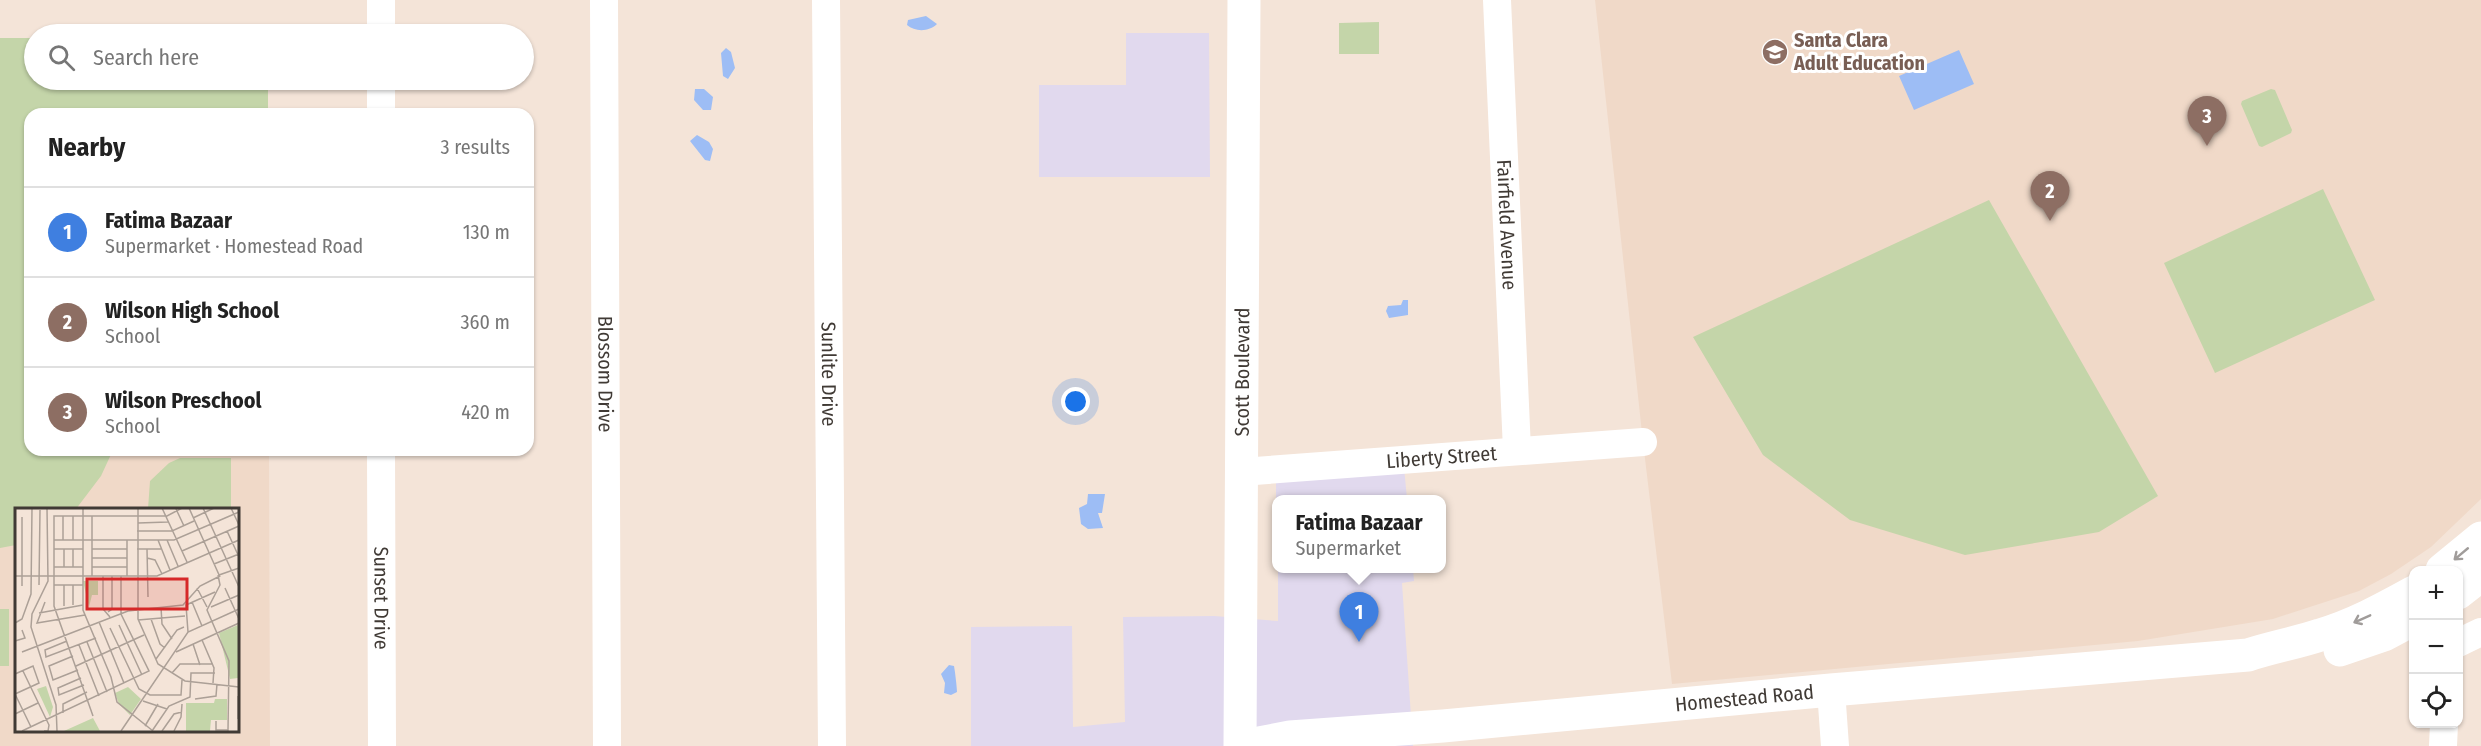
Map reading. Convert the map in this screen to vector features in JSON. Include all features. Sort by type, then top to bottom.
[{"type":"main road","name":"Scott Boulevard","points":[[1241,746],[1244,0]]},
{"type":"main road","points":[[2447,566],[2481,538]]},
{"type":"main road","points":[[2463,589],[2481,575]]},
{"type":"main road","name":"Homestead Road","points":[[1241,746],[1290,737],[1443,726],[2248,655],[2280,644],[2319,636],[2363,620],[2409,595]]},
{"type":"main road","name":"Homestead Road","points":[[2248,655],[2287,663],[2319,656],[2385,634],[2412,620]]},
{"type":"street","points":[[381,0],[381,24]]},
{"type":"street","name":"Blossom Drive","points":[[604,0],[607,746]]},
{"type":"street","name":"Sunlite Drive","points":[[826,0],[832,746]]},
{"type":"street","name":"Fairfield Avenue","points":[[1497,0],[1517,450]]},
{"type":"street","points":[[381,90],[381,108]]},
{"type":"street","name":"Liberty Street","points":[[1241,472],[1643,442]]},
{"type":"street","name":"Sunset Drive","points":[[381,456],[382,746]]},
{"type":"street","points":[[1831,690],[1835,746]]},
{"type":"street","points":[[2443,746],[2444,728]]},
{"type":"shaded area","points":[[1595,0],[2481,0],[2481,499],[2431,547],[2391,574],[2359,591],[2273,619],[2138,641],[1672,684]]},
{"type":"shaded area","points":[[1126,33],[1209,33],[1210,177],[1039,177],[1039,85],[1126,85]]},
{"type":"shaded area","points":[[0,390],[24,438],[24,456],[269,456],[270,746],[0,746]]},
{"type":"shaded area","points":[[1404,467],[1407,495],[1276,495],[1276,480]]},
{"type":"shaded area","points":[[1278,573],[1413,573],[1414,581],[1402,583],[1413,746],[971,746],[971,627],[1072,626],[1073,727],[1125,722],[1123,617],[1214,616],[1278,621]]},
{"type":"green space","points":[[1379,22],[1379,54],[1339,54],[1339,23]]},
{"type":"green space","points":[[0,38],[24,38],[24,90],[268,90],[268,108],[24,108],[24,456],[110,456],[101,476],[77,508],[15,508],[15,545],[0,548]]},
{"type":"green space","points":[[2271,89],[2275,90],[2292,130],[2291,133],[2262,147],[2259,146],[2241,104],[2242,101]]},
{"type":"green space","points":[[2323,189],[2375,300],[2215,373],[2164,263]]},
{"type":"green space","points":[[1989,200],[2158,496],[2099,532],[1965,555],[1850,520],[1763,455],[1693,337]]},
{"type":"green space","points":[[180,458],[231,458],[231,508],[148,508],[150,481],[169,463]]},
{"type":"green space","points":[[0,609],[9,609],[9,666],[0,666]]},
{"type":"water","points":[[926,16],[937,24],[930,29],[922,30],[907,25],[908,20]]},
{"type":"water","points":[[726,48],[731,52],[735,68],[728,79],[723,76],[721,53]]},
{"type":"water","points":[[1959,50],[1974,84],[1914,110],[1899,76]]},
{"type":"water","points":[[695,89],[704,89],[713,97],[711,110],[703,110],[694,100]]},
{"type":"water","points":[[697,135],[709,142],[713,149],[710,161],[705,160],[690,141]]},
{"type":"water","points":[[1403,300],[1408,300],[1408,315],[1389,318],[1386,311],[1388,306],[1401,305]]},
{"type":"water","points":[[1088,494],[1105,494],[1102,513],[1098,513],[1103,528],[1088,529],[1081,524],[1079,508],[1087,504]]},
{"type":"water","points":[[949,665],[954,666],[957,690],[951,695],[944,693],[945,683],[941,674]]},
{"type":"place","name":"Santa Clara Adult Education","points":[[1775,52]]},
{"type":"place","name":"Wilson Preschool","points":[[2207,146]]},
{"type":"place","name":"Wilson High School","points":[[2050,221]]},
{"type":"place","name":"Fatima Bazaar","points":[[1359,642]]}]
